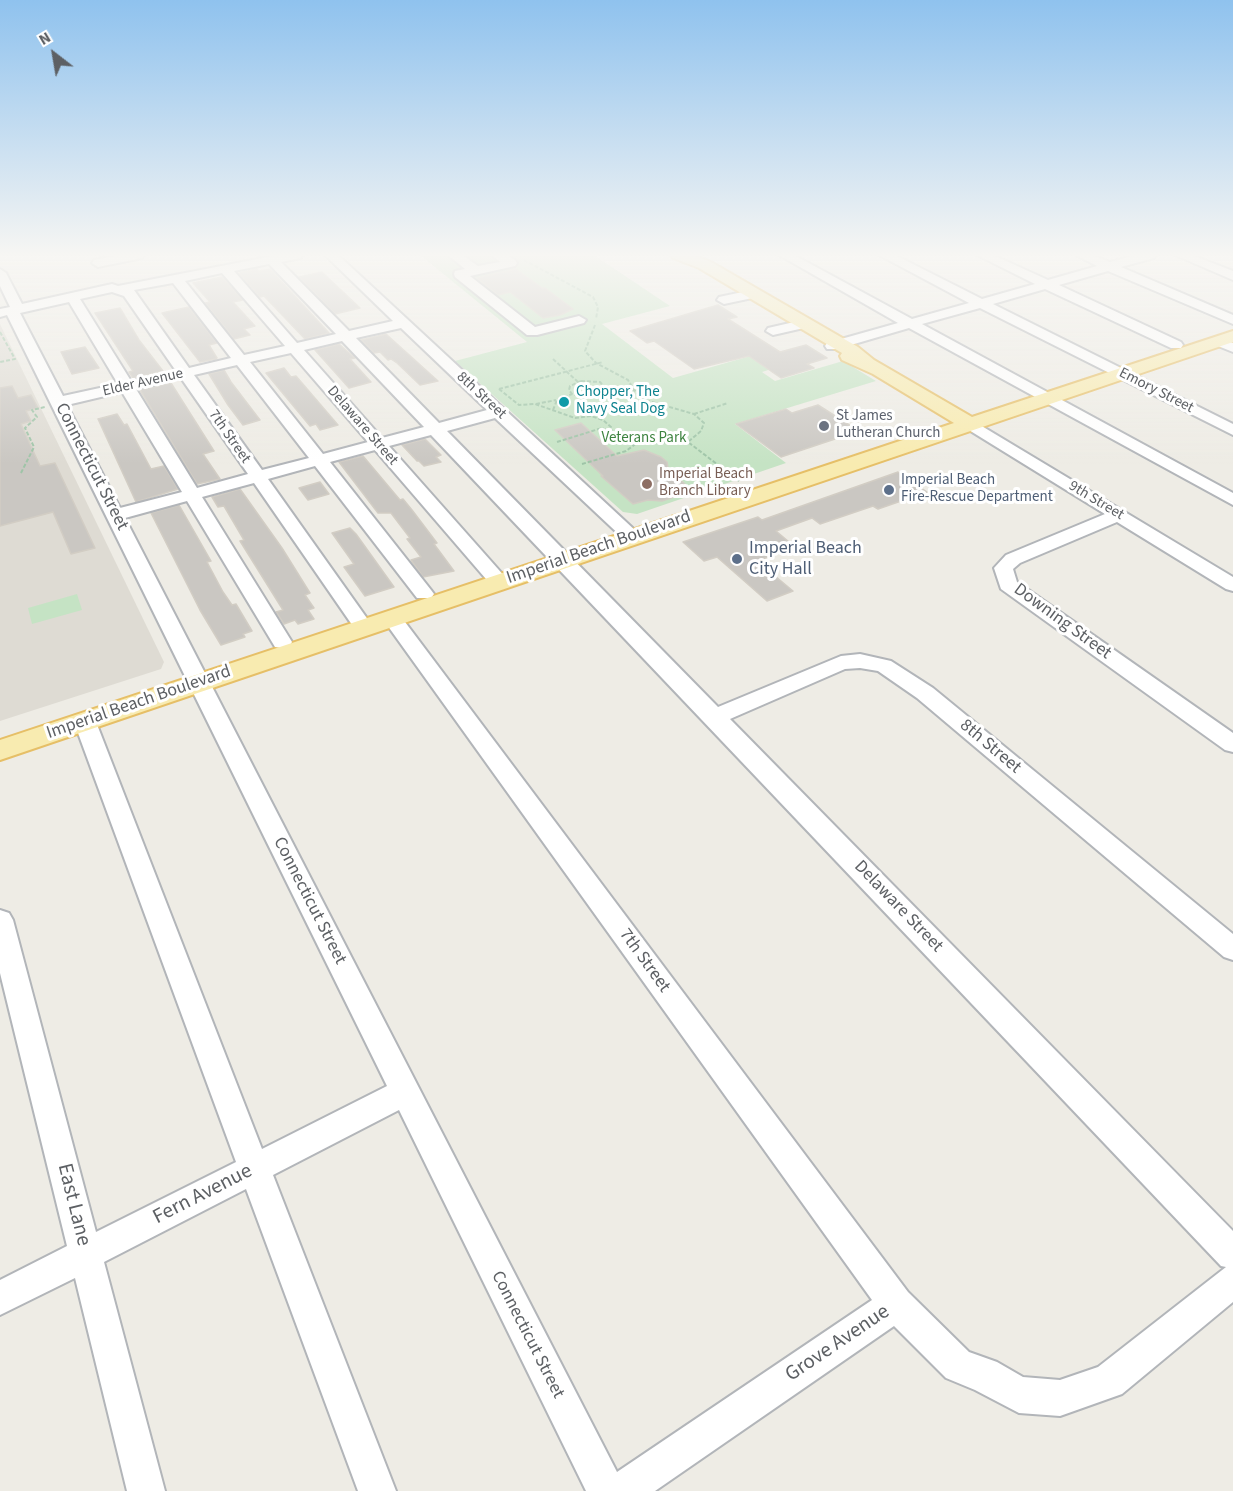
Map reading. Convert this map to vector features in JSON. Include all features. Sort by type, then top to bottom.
[{"type":"main road","name":"9th Street","points":[[803,325],[965,421]]},
{"type":"main road","name":"Imperial Beach Boulevard","points":[[0,750],[85,722],[282,642],[360,622],[392,618],[495,577],[1115,370],[1176,345],[1233,326]]},
{"type":"main road","name":"Imperial Beach Boulevard","points":[[1115,370],[1228,342]]},
{"type":"main road","name":"Imperial Beach Boulevard","points":[[0,736],[196,678],[360,622],[424,594],[495,577]]},
{"type":"street","name":"Connecticut Street","points":[[16,325],[53,405],[115,515],[606,1491]]},
{"type":"street","points":[[89,325],[282,642]]},
{"type":"street","name":"7th Street","points":[[151,325],[360,622]]},
{"type":"street","points":[[212,325],[424,594]]},
{"type":"street","name":"Delaware Street","points":[[274,325],[495,577]]},
{"type":"street","name":"Delaware Street","points":[[335,325],[1233,1254]]},
{"type":"street","name":"Elder Avenue","points":[[53,405],[396,325]]},
{"type":"street","name":"8th Street","points":[[405,325],[627,533]]},
{"type":"street","points":[[523,325],[532,332],[561,325]]},
{"type":"street","points":[[773,331],[800,325]]},
{"type":"street","points":[[831,341],[907,325]]},
{"type":"street","points":[[911,325],[1040,395],[1141,455],[1233,500]]},
{"type":"street","name":"Emory Street","points":[[1025,325],[1233,430]]},
{"type":"street","points":[[1132,325],[1176,345]]},
{"type":"street","points":[[115,515],[498,412]]},
{"type":"street","name":"9th Street","points":[[965,421],[1233,585]]},
{"type":"street","name":"Downing Street","points":[[1118,515],[1013,559],[1003,568],[1008,585],[1233,744]]},
{"type":"street","name":"7th Street","points":[[392,618],[896,1304]]},
{"type":"street","name":"8th Street","points":[[714,717],[841,663],[860,661],[884,666],[925,693],[1233,949]]},
{"type":"street","points":[[85,722],[377,1491]]},
{"type":"street","name":"East Lane","points":[[0,920],[146,1491]]},
{"type":"street","name":"Fern Avenue","points":[[0,1298],[405,1092]]},
{"type":"street","name":"Grove Avenue","points":[[622,1491],[896,1304],[958,1366],[984,1375],[1019,1395],[1060,1398],[1109,1381],[1233,1281]]},
{"type":"path","points":[[557,442],[602,428],[625,440],[668,444],[688,442],[701,431],[704,423],[694,414],[645,400],[634,390],[628,380],[597,364],[585,351],[594,325]]},
{"type":"path","points":[[0,332],[15,359],[0,362]]},
{"type":"path","points":[[553,359],[578,382]]},
{"type":"path","points":[[603,362],[499,389],[519,405],[557,400],[572,394],[593,398],[606,390],[634,390]]},
{"type":"path","points":[[572,394],[570,388],[578,382],[596,381],[604,385],[606,390]]},
{"type":"path","points":[[553,410],[557,400]]},
{"type":"path","points":[[694,414],[728,402]]},
{"type":"path","points":[[535,404],[575,418],[591,416],[603,420],[611,427],[612,433]]},
{"type":"path","points":[[21,473],[34,447],[25,428],[37,417],[32,410],[53,405]]},
{"type":"path","points":[[582,464],[626,451],[638,442]]},
{"type":"path","points":[[688,442],[739,482]]},
{"type":"shaded area","points":[[0,325],[164,662],[161,669],[0,721]]},
{"type":"green space","name":"Veterans Park","points":[[506,325],[603,325],[673,378],[761,353],[781,366],[762,372],[775,381],[843,361],[876,381],[735,424],[786,463],[637,514],[623,512],[455,361],[527,342]]},
{"type":"green space","points":[[77,594],[82,610],[32,624],[28,608]]},
{"type":"building","points":[[103,325],[130,325],[163,371],[133,378],[129,372],[133,371]]},
{"type":"building","points":[[171,325],[203,325],[217,343],[209,345],[217,358],[200,362]]},
{"type":"building","points":[[222,325],[255,326],[244,329],[250,335],[234,339]]},
{"type":"building","points":[[291,325],[321,325],[329,333],[305,339]]},
{"type":"building","points":[[652,325],[737,325],[780,352],[806,345],[827,358],[807,364],[814,368],[781,378],[749,356],[694,369],[654,341],[647,343],[630,331]]},
{"type":"building","points":[[386,334],[438,381],[420,385],[397,363],[391,359],[388,360],[380,352],[374,353],[361,340]]},
{"type":"building","points":[[339,344],[355,358],[350,359],[371,382],[349,388],[315,350]]},
{"type":"building","points":[[85,347],[99,368],[72,374],[61,352]]},
{"type":"building","points":[[284,368],[291,377],[296,376],[338,425],[320,430],[316,424],[310,426],[266,373]]},
{"type":"building","points":[[224,370],[260,420],[243,425],[228,405],[209,374]]},
{"type":"building","points":[[171,383],[214,451],[203,454],[220,479],[197,484],[140,390]]},
{"type":"building","points":[[12,386],[18,398],[31,395],[38,408],[26,411],[31,421],[21,424],[40,466],[55,463],[95,548],[71,554],[53,512],[0,526],[0,388]]},
{"type":"building","points":[[818,405],[854,428],[845,431],[850,434],[781,457],[736,424],[786,409],[792,413]]},
{"type":"building","points":[[117,414],[124,425],[127,424],[151,469],[164,466],[178,489],[136,502],[98,419]]},
{"type":"building","name":"Imperial Beach Branch Library","points":[[581,423],[617,456],[644,450],[661,457],[667,462],[668,468],[692,491],[662,501],[648,500],[633,504],[555,430]]},
{"type":"building","points":[[425,439],[441,455],[436,457],[441,462],[424,466],[402,445]]},
{"type":"building","points":[[363,456],[400,500],[403,499],[412,510],[437,543],[434,544],[454,571],[423,577],[411,560],[421,557],[407,539],[410,538],[391,513],[378,513],[339,462]]},
{"type":"building","points":[[898,472],[927,492],[878,509],[873,506],[820,524],[812,518],[776,531],[795,547],[757,561],[793,591],[767,601],[717,557],[704,561],[683,542],[758,517],[762,520]]},
{"type":"building","points":[[320,482],[329,494],[308,500],[299,488]]},
{"type":"building","points":[[240,489],[282,548],[310,593],[305,595],[314,608],[308,610],[314,619],[298,624],[295,620],[284,624],[276,612],[283,610],[240,541],[244,540],[224,506],[218,507],[212,497]]},
{"type":"building","points":[[179,505],[211,561],[207,562],[223,592],[232,605],[236,604],[252,631],[243,634],[245,637],[221,645],[200,610],[151,513]]},
{"type":"building","points":[[350,528],[394,587],[365,596],[344,567],[354,564],[332,533]]},
{"type":"place","name":"Chopper, The Navy Seal Dog","points":[[564,402]]},
{"type":"place","name":"St James Lutheran Church","points":[[824,426]]},
{"type":"place","name":"Imperial Beach Branch Library","points":[[647,484]]},
{"type":"place","name":"Imperial Beach Fire-Rescue Department","points":[[889,490]]},
{"type":"place","name":"Imperial Beach City Hall","points":[[737,559]]}]
